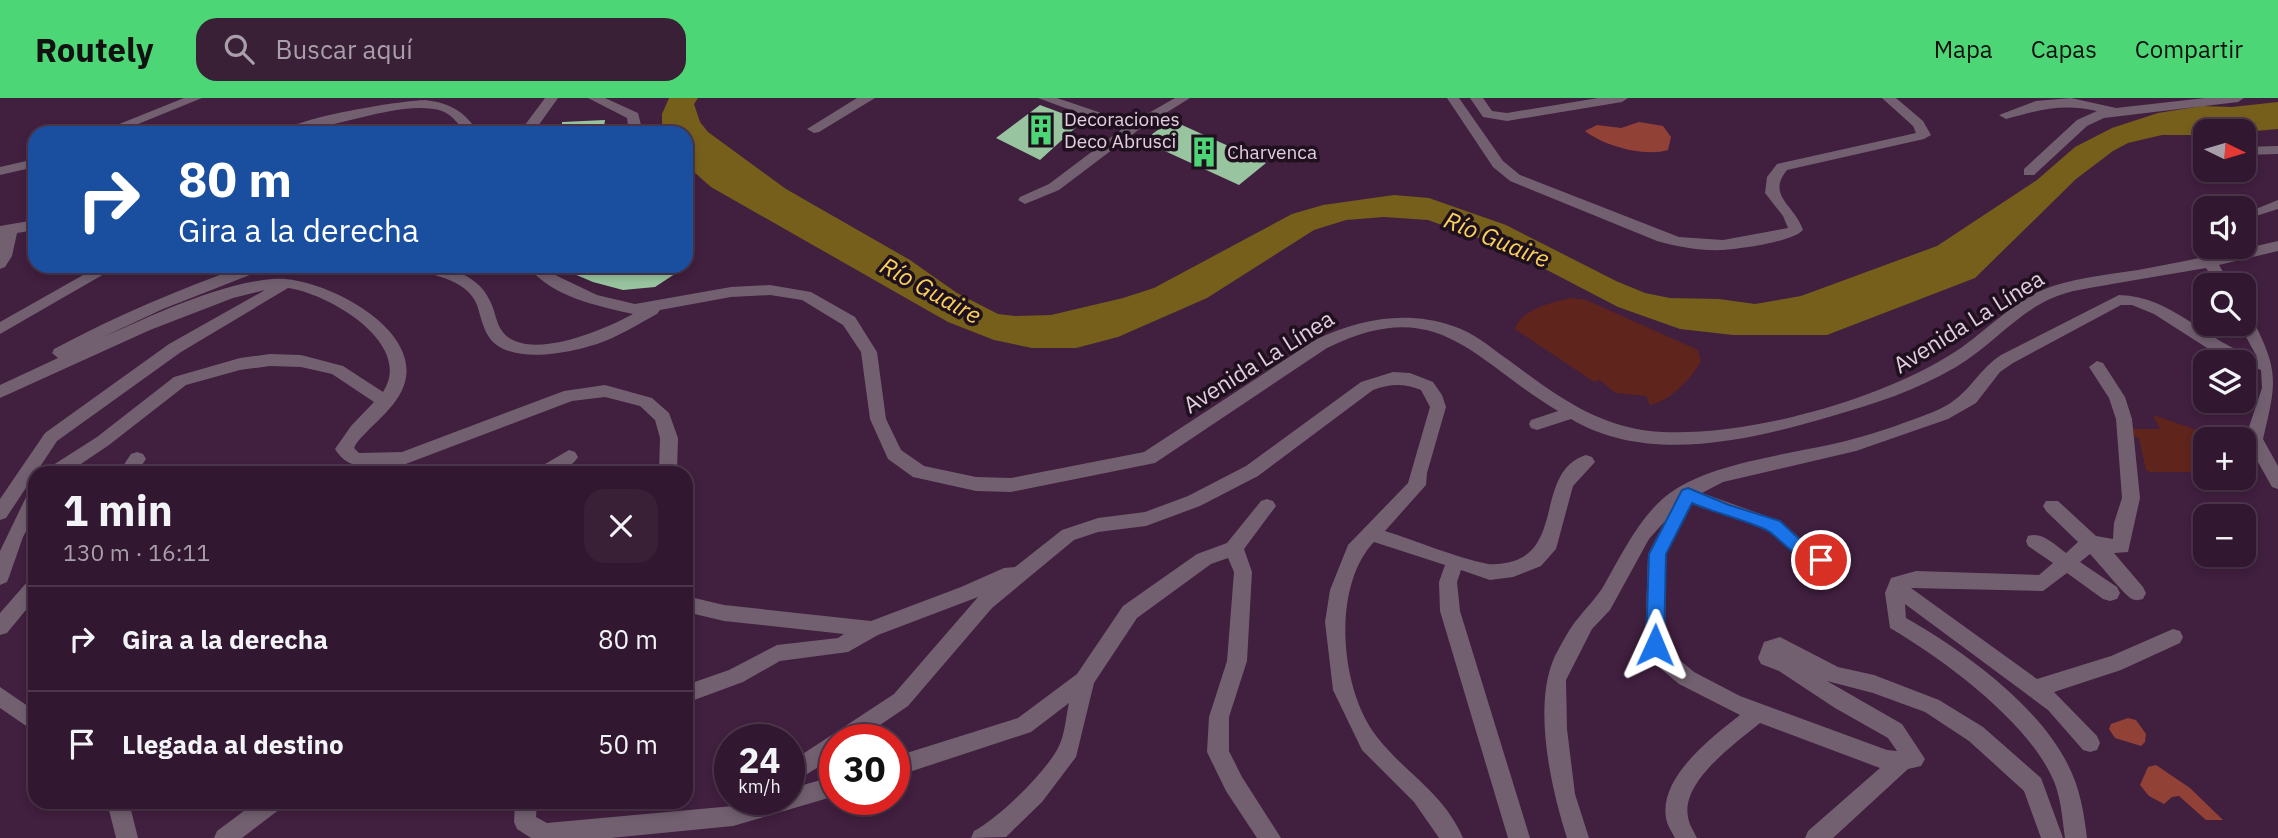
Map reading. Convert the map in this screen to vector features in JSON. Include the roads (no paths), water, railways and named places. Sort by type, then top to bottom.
[{"type":"street","points":[[122,126],[196,98]]},
{"type":"street","points":[[531,126],[552,98]]},
{"type":"street","points":[[594,98],[634,116],[635,126]]},
{"type":"street","points":[[814,129],[869,98]]},
{"type":"street","points":[[1044,98],[1132,128]]},
{"type":"street","points":[[1025,200],[1054,187],[1132,128],[1184,98]]},
{"type":"street","points":[[1453,98],[1498,164],[1515,178],[1662,238],[1706,245],[1787,234],[1796,230],[1795,222],[1773,197],[1770,188],[1772,178],[1782,167],[1924,135],[1918,124],[1888,98]]},
{"type":"street","points":[[1476,98],[1488,114],[1507,117],[1622,98]]},
{"type":"street","points":[[2029,172],[2082,123],[2101,114],[2238,98]]},
{"type":"street","points":[[2006,115],[2036,101],[2058,100],[2083,103],[2114,112]]},
{"type":"street","points":[[309,126],[415,101],[455,112],[468,126]]},
{"type":"street","points":[[2256,151],[2278,150]]},
{"type":"street","points":[[0,171],[28,165]]},
{"type":"street","points":[[2256,212],[2278,204]]},
{"type":"street","points":[[0,264],[5,257],[5,230],[28,226]]},
{"type":"street","points":[[2256,244],[2278,233]]},
{"type":"street","name":"Avenida La Línea","points":[[2256,250],[2278,246]]},
{"type":"street","name":"Avenida La Línea","points":[[543,273],[592,299],[635,309],[731,292],[770,290],[806,296],[849,321],[869,352],[878,419],[894,454],[919,472],[976,484],[1011,485],[1137,463],[1149,458],[1321,344],[1350,330],[1376,324],[1419,323],[1450,330],[1474,343],[1513,374],[1589,422],[1660,438],[1685,440],[1764,430],[1892,393],[1981,343],[2015,313],[2045,295],[2072,286],[2221,259]]},
{"type":"street","points":[[2210,262],[2217,273]]},
{"type":"street","points":[[0,330],[98,273]]},
{"type":"street","points":[[0,391],[106,327],[180,293],[239,273]]},
{"type":"street","points":[[441,273],[457,278],[472,287],[480,296],[497,338],[510,345],[529,349],[564,347],[599,338],[662,305]]},
{"type":"street","points":[[0,391],[139,327],[231,293],[287,283],[319,290],[360,314],[387,337],[397,360],[398,380],[386,402],[352,433],[344,449],[354,459],[374,461],[403,458],[570,395],[605,391],[646,402],[663,417],[669,438],[668,466]]},
{"type":"street","points":[[32,466],[51,438],[175,348],[287,283]]},
{"type":"street","points":[[1578,838],[1564,794],[1556,729],[1556,680],[1564,659],[1585,623],[1603,604],[1643,534],[1673,500],[1688,495],[1708,480],[1719,476],[1856,445],[1942,415],[1967,401],[1994,368],[2007,359],[2119,300],[2129,299],[2151,306],[2227,352],[2273,370]]},
{"type":"street","points":[[2254,336],[2273,370],[2255,439],[2278,482]]},
{"type":"street","points":[[65,466],[103,441],[180,381],[240,364],[270,360],[301,361],[337,370],[386,402]]},
{"type":"street","points":[[2076,838],[2073,814],[2058,766],[2008,707],[1924,636],[1897,622],[1896,587],[1898,583],[1916,579],[2043,583],[2092,543],[2121,547],[2123,523],[2130,498],[2124,418],[2117,397],[2098,368]]},
{"type":"street","points":[[865,724],[901,700],[985,602],[1068,535],[1098,525],[1146,519],[1194,501],[1252,471],[1367,386],[1393,378],[1410,379],[1427,386],[1438,407],[1418,473],[1417,485],[1355,550],[1340,590],[1335,622],[1343,690],[1369,743],[1422,795],[1452,838]]},
{"type":"street","points":[[1538,424],[1573,413]]},
{"type":"street","points":[[556,466],[569,457]]},
{"type":"street","points":[[1372,534],[1490,572],[1513,569],[1534,561],[1547,549],[1565,485],[1586,461]]},
{"type":"street","points":[[0,513],[28,472]]},
{"type":"street","points":[[1688,495],[1774,526],[1793,543],[1821,560]]},
{"type":"street","points":[[1688,495],[1657,554],[1655,645],[1660,654],[1687,679],[1758,712],[1888,760],[1914,759],[1895,731],[1842,702],[1786,665],[1768,657],[1771,648],[1780,645],[1834,676],[1874,684],[1932,706],[1976,734],[2033,785],[2052,838]]},
{"type":"street","points":[[910,761],[1024,725],[1084,680],[1130,612],[1204,559],[1234,548],[1267,506]]},
{"type":"street","points":[[2052,506],[2115,566],[2136,593]]},
{"type":"street","points":[[0,578],[14,537],[28,510]]},
{"type":"street","points":[[2035,541],[2110,593]]},
{"type":"street","points":[[1234,548],[1243,572],[1237,661],[1219,717],[1218,752],[1234,784],[1270,838]]},
{"type":"street","points":[[693,691],[736,676],[777,653],[841,646],[871,629],[968,593],[1036,561]]},
{"type":"street","points":[[1455,562],[1448,582],[1450,611],[1519,838]]},
{"type":"street","points":[[1896,587],[2038,690],[2055,704],[2090,743]]},
{"type":"street","points":[[0,626],[28,594]]},
{"type":"street","points":[[693,606],[724,613],[871,629]]},
{"type":"street","points":[[2038,690],[2047,684],[2069,680],[2095,668],[2114,664],[2172,637]]},
{"type":"street","points":[[982,838],[998,830],[1034,795],[1069,750],[1084,680]]},
{"type":"street","points":[[0,696],[28,718]]},
{"type":"street","points":[[1686,838],[1677,816],[1681,790],[1702,760],[1758,712]]},
{"type":"street","points":[[1816,838],[1903,760]]},
{"type":"street","points":[[121,809],[127,838]]},
{"type":"street","points":[[226,838],[263,809]]},
{"type":"street","points":[[526,809],[525,822],[533,836],[736,815]]},
{"type":"water","name":"Río Guaire","points":[[669,98],[698,98],[694,104],[700,122],[708,132],[786,189],[910,260],[957,293],[998,314],[1015,316],[1051,315],[1123,298],[1154,288],[1292,214],[1323,205],[1394,195],[1429,198],[1506,225],[1645,293],[1670,298],[1719,299],[1755,304],[1801,296],[1937,246],[2037,180],[2075,147],[2112,128],[2158,113],[2202,106],[2232,107],[2278,102],[2278,129],[2256,131],[2256,119],[2193,119],[2193,135],[2162,135],[2128,143],[2076,179],[1975,278],[1827,335],[1733,335],[1680,329],[1618,307],[1501,246],[1428,220],[1384,217],[1346,220],[1314,230],[1207,298],[1118,337],[1076,348],[1032,348],[994,340],[948,322],[711,187],[693,171],[693,126],[662,126],[662,114]]},
{"type":"place","name":"Decoraciones Deco Abrusci","points":[[1041,130]]},
{"type":"place","name":"Charvenca","points":[[1204,152]]}]
